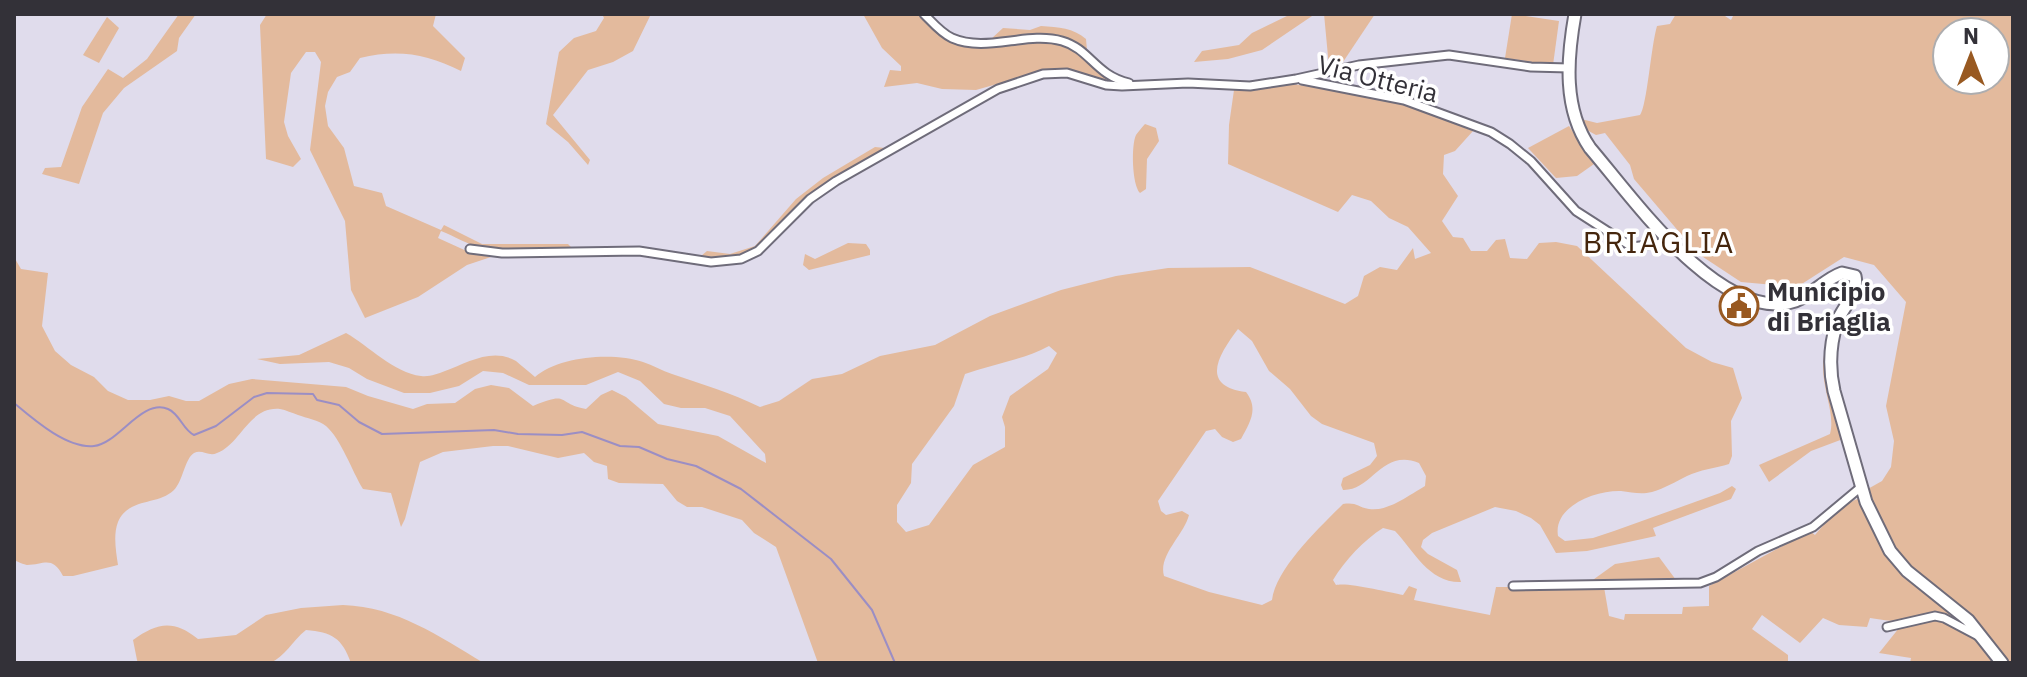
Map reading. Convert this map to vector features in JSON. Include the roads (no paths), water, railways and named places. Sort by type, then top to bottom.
[{"type":"main road","points":[[1575,14],[1569,68],[1572,106],[1583,139],[1688,261],[1735,292],[1767,303],[1794,301],[1808,296],[1842,273],[1855,276],[1856,288],[1836,325],[1831,371],[1861,487],[1875,525],[1897,561],[1968,620],[2002,663]]},
{"type":"street","points":[[924,14],[955,39],[982,42],[1043,38],[1072,44],[1111,77],[1139,86]]},
{"type":"street","name":"Via Otteria","points":[[1296,79],[1359,65],[1449,55],[1531,67],[1569,68]]},
{"type":"street","points":[[470,249],[516,253],[639,251],[711,262],[733,261],[758,251],[810,199],[836,181],[998,89],[1026,78],[1056,72],[1106,85],[1139,86],[1178,83],[1250,86],[1296,79]]},
{"type":"street","name":"Via Otteria","points":[[1296,79],[1404,100],[1491,132],[1531,161],[1576,211],[1632,247],[1672,242]]},
{"type":"street","points":[[1513,586],[1700,583],[1716,577],[1758,551],[1813,527],[1861,487]]},
{"type":"street","points":[[1887,627],[1935,616],[1984,638]]},
{"type":"waterway","points":[[14,403],[51,432],[84,446],[103,443],[139,415],[158,407],[172,411],[194,435],[216,426],[254,397],[267,393],[313,394],[317,400],[339,405],[359,422],[382,434],[494,430],[518,434],[582,432],[620,446],[639,447],[667,459],[696,466],[741,489],[831,559],[872,610],[895,663]]},
{"type":"place","name":"Municipio di Briaglia","points":[[1739,306]]},
{"type":"district","name":"BRIAGLIA","points":[[1659,241]]}]
